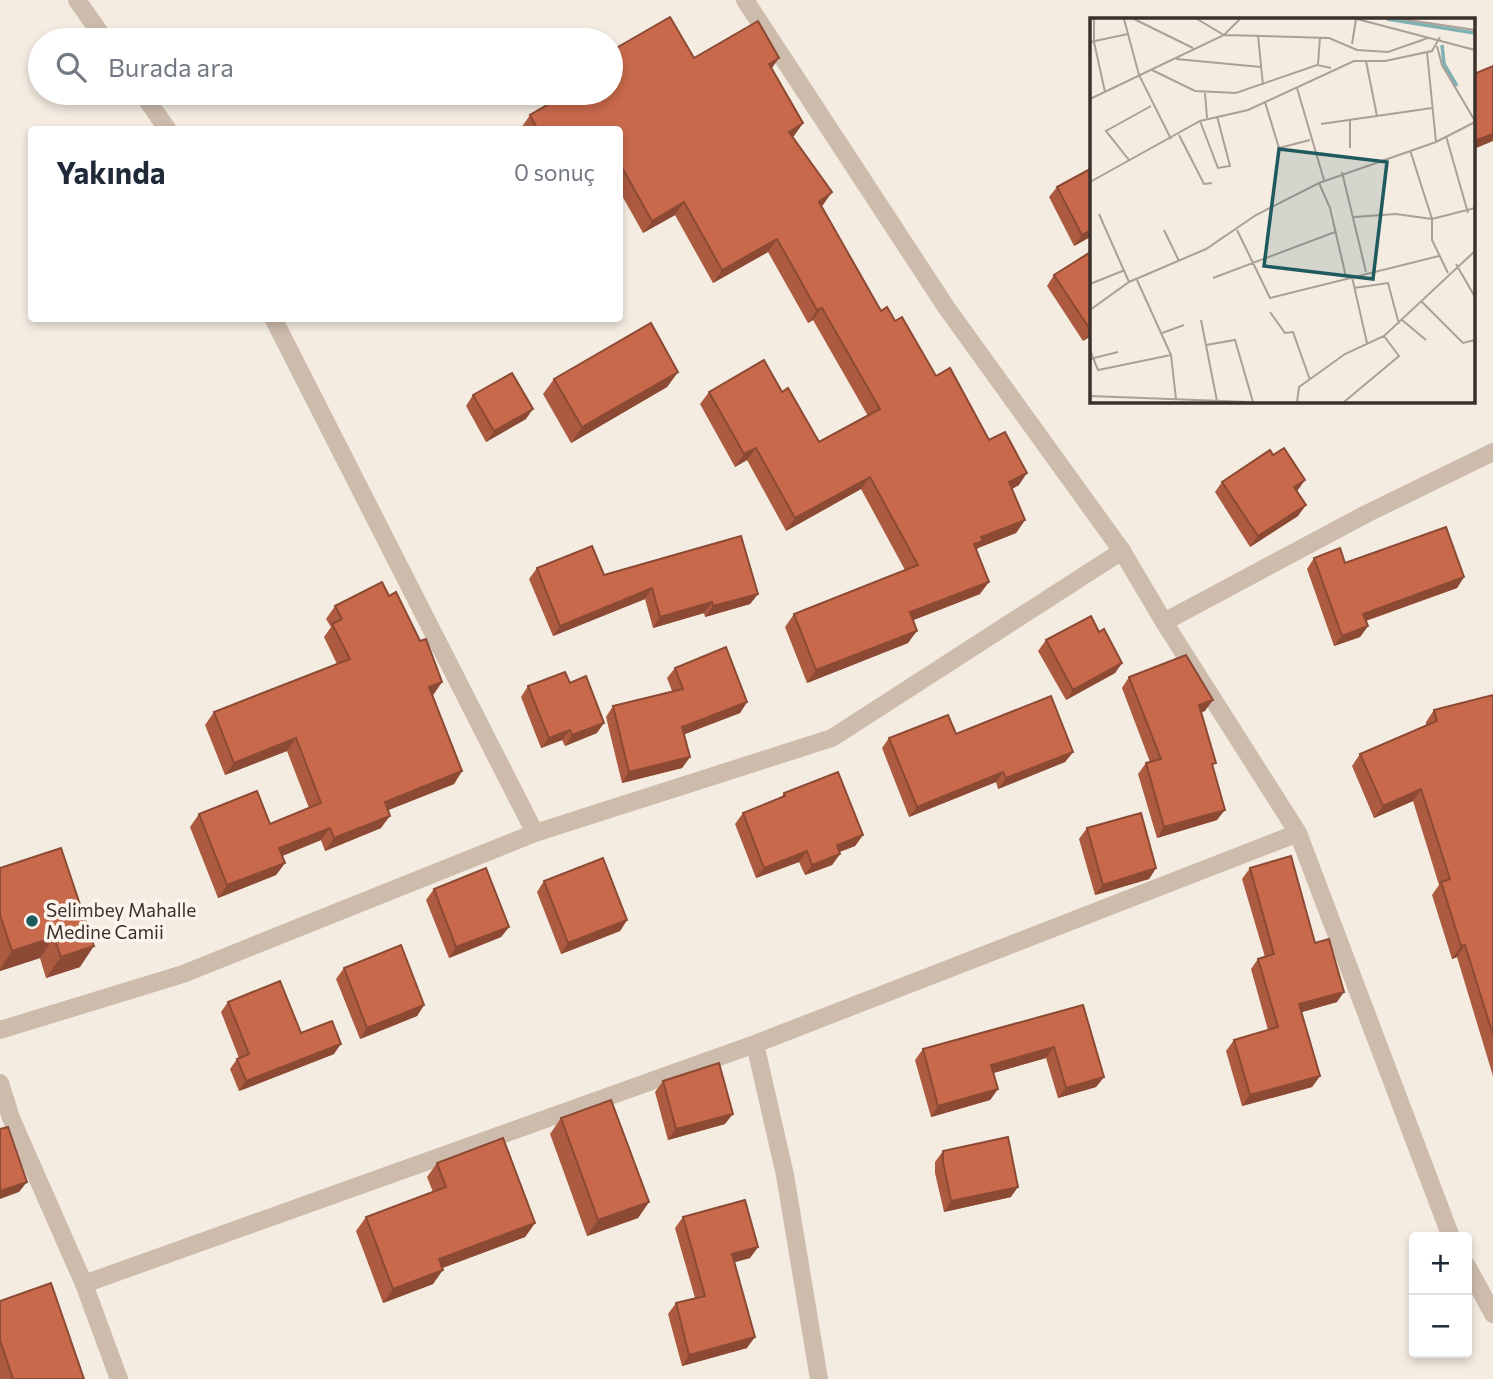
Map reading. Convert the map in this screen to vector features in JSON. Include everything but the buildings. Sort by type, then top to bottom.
[{"type":"street","points":[[77,0],[97,28]]},
{"type":"street","points":[[745,0],[946,307],[1122,551],[1298,833],[1449,1232]]},
{"type":"street","points":[[150,105],[165,126]]},
{"type":"street","points":[[275,322],[535,832]]},
{"type":"street","points":[[1164,622],[1366,514],[1493,452]]},
{"type":"street","points":[[0,1030],[183,974],[535,832],[832,738],[1122,551]]},
{"type":"street","points":[[84,1284],[755,1044],[1298,833]]},
{"type":"street","points":[[755,1044],[785,1175],[819,1379]]},
{"type":"street","points":[[0,1083],[6,1119],[84,1284],[119,1379]]},
{"type":"street","points":[[1472,1275],[1493,1314]]},
{"type":"place","name":"Selimbey Mahalle Medine Camii","points":[[32,921]]}]
